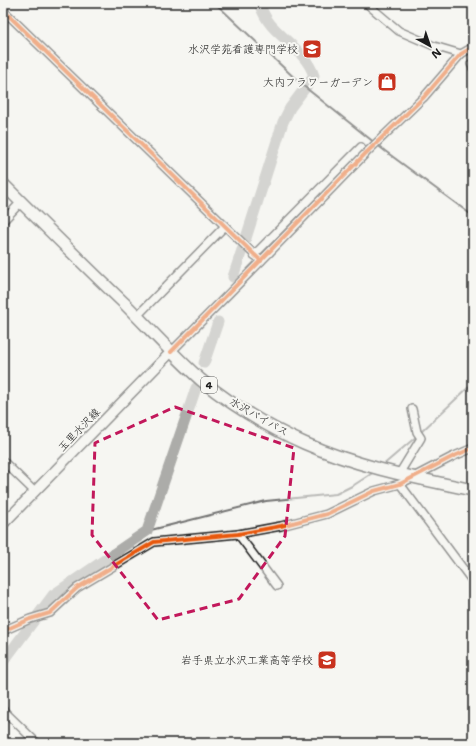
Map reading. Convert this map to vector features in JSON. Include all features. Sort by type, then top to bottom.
[{"type":"highway","name":"水沢バイパス","points":[[3,184],[137,316],[171,352],[202,380],[235,405],[303,442],[400,479],[411,477],[473,490]]},
{"type":"main road","name":"玉里水沢線","points":[[3,524],[171,352]]},
{"type":"street","points":[[366,3],[399,31],[434,46],[461,54]]},
{"type":"street","points":[[3,10],[261,262]]},
{"type":"street","points":[[171,352],[261,262],[367,152],[424,97],[461,54],[473,47]]},
{"type":"street","points":[[473,63],[470,64],[473,68]]},
{"type":"street","points":[[254,255],[360,146]]},
{"type":"street","points":[[3,221],[21,202]]},
{"type":"street","points":[[137,316],[225,226]]},
{"type":"street","points":[[3,631],[30,619],[50,613],[78,588],[154,542],[238,534],[281,526],[327,514],[374,490],[400,479],[420,438],[416,432],[412,409]]},
{"type":"street","points":[[411,477],[473,448]]},
{"type":"street","points":[[3,461],[35,492]]},
{"type":"street","points":[[400,479],[473,582]]},
{"type":"street","points":[[238,534],[277,586]]},
{"type":"street","points":[[3,710],[37,743]]},
{"type":"highlighted area","points":[[175,407],[294,448],[285,536],[239,599],[158,620],[92,535],[95,443]]},
{"type":"waterway","points":[[246,238],[283,122],[290,108],[314,76],[311,68],[296,49],[269,23],[259,3]]},
{"type":"waterway","points":[[233,277],[242,250]]},
{"type":"waterway","points":[[204,363],[218,322]]},
{"type":"waterway","points":[[420,433],[473,383]]},
{"type":"waterway","points":[[3,662],[53,595],[147,531],[196,388]]},
{"type":"waterway","points":[[382,466],[417,436]]},
{"type":"waterway","points":[[147,531],[266,501],[336,494],[354,485],[374,472]]},
{"type":"railway","points":[[215,3],[301,84],[385,151],[473,216]]},
{"type":"cycle path","points":[[3,10],[261,261]]},
{"type":"cycle path","points":[[171,352],[367,152],[424,97],[461,54],[473,47]]},
{"type":"cycle path","points":[[3,631],[30,619],[50,613],[77,588],[154,542],[238,534],[281,526],[327,514],[374,491],[400,484],[452,457],[473,448]]},
{"type":"place","name":"水沢学苑看護専門学校","points":[[312,49]]},
{"type":"place","name":"大内フラワーガーデン","points":[[387,82]]},
{"type":"place","name":"岩手県立水沢工業高等学校","points":[[327,660]]}]
